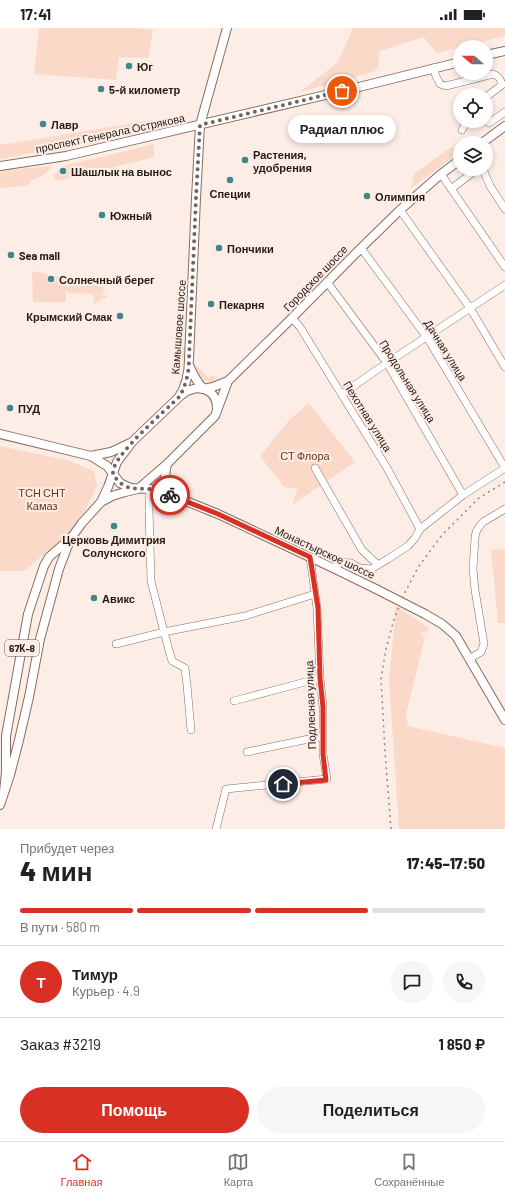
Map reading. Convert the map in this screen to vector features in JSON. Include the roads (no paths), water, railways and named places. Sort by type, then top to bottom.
[{"type":"main road","name":"Камышовое шоссе","points":[[4,792],[6,772],[6,736],[28,614],[44,566],[49,557],[71,538],[100,502],[113,473],[114,467],[132,442],[179,397],[183,392],[186,383],[189,364],[200,125],[226,32]]},
{"type":"main road","points":[[493,54],[505,51]]},
{"type":"main road","name":"проспект Генерала Острякова","points":[[0,166],[66,156],[281,106],[453,64]]},
{"type":"main road","points":[[491,136],[505,126]]},
{"type":"main road","name":"Городское шоссе","points":[[179,397],[187,391],[197,388],[203,389],[213,387],[228,381],[400,210],[453,165]]},
{"type":"main road","points":[[189,364],[203,389],[210,391],[214,395],[217,412]]},
{"type":"main road","points":[[138,489],[167,464],[215,416],[228,381]]},
{"type":"main road","points":[[0,434],[91,456],[111,452],[132,442]]},
{"type":"main road","name":"Монастырское шоссе","points":[[91,456],[107,466],[116,478],[126,486],[138,489],[161,491],[218,514],[376,589],[442,624],[456,636],[505,720]]},
{"type":"main road","points":[[167,464],[165,480],[171,496]]},
{"type":"main road","name":"67К-8","points":[[100,502],[118,494],[138,489]]},
{"type":"main road","name":"Камышовое шоссе","points":[[0,805],[19,740],[40,639],[60,569],[71,538]]},
{"type":"street","points":[[433,68],[440,84],[446,86],[493,74],[498,75],[502,85],[493,92]]},
{"type":"street","points":[[493,120],[505,112]]},
{"type":"street","points":[[451,189],[476,170],[482,170],[490,186],[505,209]]},
{"type":"street","points":[[441,174],[505,266]]},
{"type":"street","points":[[400,210],[470,308],[505,367]]},
{"type":"street","name":"Дачная улица","points":[[361,248],[426,337],[505,468]]},
{"type":"street","name":"Продольная улица","points":[[327,282],[387,363],[463,495]]},
{"type":"street","points":[[342,394],[505,285]]},
{"type":"street","name":"Пехотная улица","points":[[292,318],[300,327],[387,468],[420,529]]},
{"type":"street","points":[[315,468],[362,550],[378,565]]},
{"type":"street","points":[[333,568],[342,562],[351,563],[360,568],[371,569],[378,565],[408,546],[420,529],[463,495],[505,468]]},
{"type":"street","points":[[150,489],[149,509],[151,581],[172,661],[185,668],[190,730]]},
{"type":"street","points":[[469,659],[481,652],[484,644],[473,569],[476,532],[483,522],[505,510]]},
{"type":"street","name":"Подлесная улица","points":[[216,829],[226,789],[326,780],[323,754],[323,707],[320,678],[318,608],[310,557]]},
{"type":"street","points":[[116,644],[164,632],[245,616],[315,594]]},
{"type":"street","points":[[234,701],[320,678]]},
{"type":"street","points":[[247,752],[323,736]]},
{"type":"railway","points":[[391,829],[381,679],[386,649],[394,619],[404,594],[419,566],[442,535],[479,498],[505,482]]},
{"type":"place","name":"Юг","points":[[129,66]]},
{"type":"place","name":"5-й километр","points":[[101,89]]},
{"type":"place","name":"Радиал плюс","points":[[342,91]]},
{"type":"place","name":"Лавр","points":[[43,124]]},
{"type":"place","name":"Растения, удобрения","points":[[245,160]]},
{"type":"place","name":"Шашлык на вынос","points":[[63,171]]},
{"type":"place","name":"Специи","points":[[230,180]]},
{"type":"place","name":"Олимпия","points":[[367,196]]},
{"type":"place","name":"Южный","points":[[102,215]]},
{"type":"place","name":"Пончики","points":[[219,248]]},
{"type":"place","name":"Sea mall","points":[[11,255]]},
{"type":"place","name":"Солнечный берег","points":[[51,279]]},
{"type":"place","name":"Пекарня","points":[[211,304]]},
{"type":"place","name":"Крымский Смак","points":[[120,316]]},
{"type":"place","name":"ПУД","points":[[10,408]]},
{"type":"place","name":"Церковь Димитрия Солунского","points":[[114,526]]},
{"type":"place","name":"Авикс","points":[[94,598]]},
{"type":"park label","name":"СТ Флора","points":[[305,455]]},
{"type":"park label","name":"ТСН СНТ Камаз","points":[[42,498]]}]
